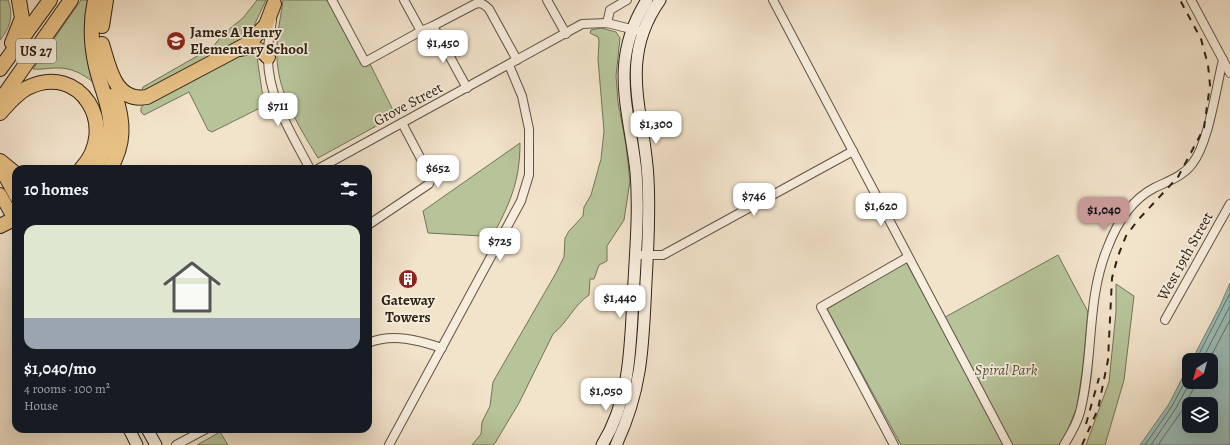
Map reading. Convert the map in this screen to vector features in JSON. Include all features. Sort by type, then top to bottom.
[{"type":"highway","points":[[0,64],[20,25],[22,13],[19,0]]},
{"type":"highway","name":"US 27","points":[[0,69],[50,0]]},
{"type":"highway","name":"US 27","points":[[0,101],[71,0]]},
{"type":"highway","points":[[95,165],[107,144],[111,125],[111,112],[94,53],[92,20],[96,0]]},
{"type":"highway","points":[[106,0],[102,19],[102,44],[106,66],[119,106],[123,126],[120,147],[112,165]]},
{"type":"highway","points":[[102,44],[112,76],[118,87],[130,96],[142,98],[158,93],[249,43],[259,33],[268,20],[274,2]]},
{"type":"highway","points":[[238,49],[251,47],[260,49],[268,57]]},
{"type":"highway","points":[[0,113],[16,95],[36,84],[59,82],[73,87],[88,103],[96,121],[97,140],[95,149],[84,165]]},
{"type":"highway","points":[[0,161],[12,171]]},
{"type":"highway","points":[[0,226],[12,221]]},
{"type":"main road","points":[[602,445],[615,420],[624,395],[629,368],[637,218],[636,174],[624,83],[624,61],[638,31],[647,0]]},
{"type":"main road","points":[[616,445],[626,425],[640,376],[643,352],[650,208],[648,167],[636,91],[635,71],[638,51],[638,31],[660,0]]},
{"type":"main road","points":[[0,168],[12,190]]},
{"type":"main road","points":[[0,194],[12,215]]},
{"type":"main road","points":[[131,433],[137,445]]},
{"type":"main road","points":[[149,433],[156,445]]},
{"type":"street","points":[[332,0],[365,62],[421,31],[479,3],[485,5],[489,9],[517,60]]},
{"type":"street","points":[[404,0],[421,31]]},
{"type":"street","points":[[547,0],[566,34]]},
{"type":"street","points":[[608,22],[610,10],[627,0]]},
{"type":"street","points":[[773,0],[1008,445]]},
{"type":"street","points":[[1191,0],[1230,73]]},
{"type":"street","points":[[274,2],[268,57],[269,76],[275,98],[308,165]]},
{"type":"street","name":"Grove Street","points":[[325,165],[582,24],[608,22],[638,31]]},
{"type":"street","points":[[433,26],[467,88]]},
{"type":"street","points":[[1064,445],[1079,413],[1086,378],[1093,304],[1099,271],[1107,248],[1126,213],[1139,199],[1153,188],[1183,174],[1193,164],[1206,132],[1223,60]]},
{"type":"street","points":[[389,445],[521,201],[529,175],[529,129],[522,96],[509,65]]},
{"type":"street","points":[[372,222],[429,184],[431,178],[402,123]]},
{"type":"street","points":[[635,255],[663,256],[853,151]]},
{"type":"street","name":"West 19th Street","points":[[1165,320],[1230,204]]},
{"type":"street","points":[[894,445],[821,307],[908,257]]},
{"type":"street","points":[[372,342],[384,338],[400,338],[420,340],[442,348]]},
{"type":"street","points":[[176,445],[198,433]]},
{"type":"green space","points":[[0,0],[8,0],[11,17],[9,26],[0,40]]},
{"type":"green space","points":[[81,0],[91,0],[101,89],[86,77],[68,69],[33,69]]},
{"type":"green space","points":[[257,0],[266,0],[252,30],[246,37],[141,93],[143,87],[213,47],[222,35],[243,18]]},
{"type":"green space","points":[[283,0],[327,0],[363,67],[370,64],[393,110],[389,119],[318,158],[289,106],[280,78],[277,64],[277,43]]},
{"type":"green space","points":[[601,28],[616,32],[620,38],[616,76],[618,102],[626,145],[630,181],[624,220],[607,246],[607,261],[599,265],[594,279],[590,279],[589,295],[579,304],[553,334],[519,403],[495,443],[493,445],[472,445],[481,434],[482,422],[490,406],[493,382],[556,273],[564,257],[565,238],[569,231],[583,216],[584,207],[591,195],[601,159],[604,131],[598,59],[599,41],[598,37],[590,33],[591,30]]},
{"type":"green space","points":[[254,53],[257,57],[262,91],[267,103],[264,106],[212,132],[208,130],[189,92],[144,115],[141,112],[143,105],[244,54]]},
{"type":"green space","points":[[520,143],[516,182],[508,204],[491,239],[482,236],[428,233],[423,211]]},
{"type":"green space","name":"Spiral Park","points":[[1058,255],[1088,312],[1083,366],[1077,407],[1066,434],[1059,445],[901,445],[827,309],[906,262],[938,321]]},
{"type":"green space","points":[[1116,284],[1134,296],[1124,380],[1105,445],[1086,445],[1109,382],[1116,312]]},
{"type":"green space","points":[[221,433],[228,445],[197,445]]},
{"type":"water","points":[[1230,283],[1230,445],[1140,445],[1169,404],[1182,379],[1182,389],[1218,389],[1218,353],[1196,353]]},
{"type":"railway","points":[[1082,445],[1098,409],[1108,360],[1112,278],[1118,256],[1126,236],[1138,220],[1178,177],[1204,128],[1210,85],[1208,65],[1201,39],[1180,0]]},
{"type":"railway","points":[[1086,424],[1099,378]]},
{"type":"place","name":"James A Henry Elementary School","points":[[176,41]]},
{"type":"place","name":"Gateway Towers","points":[[408,279]]}]
